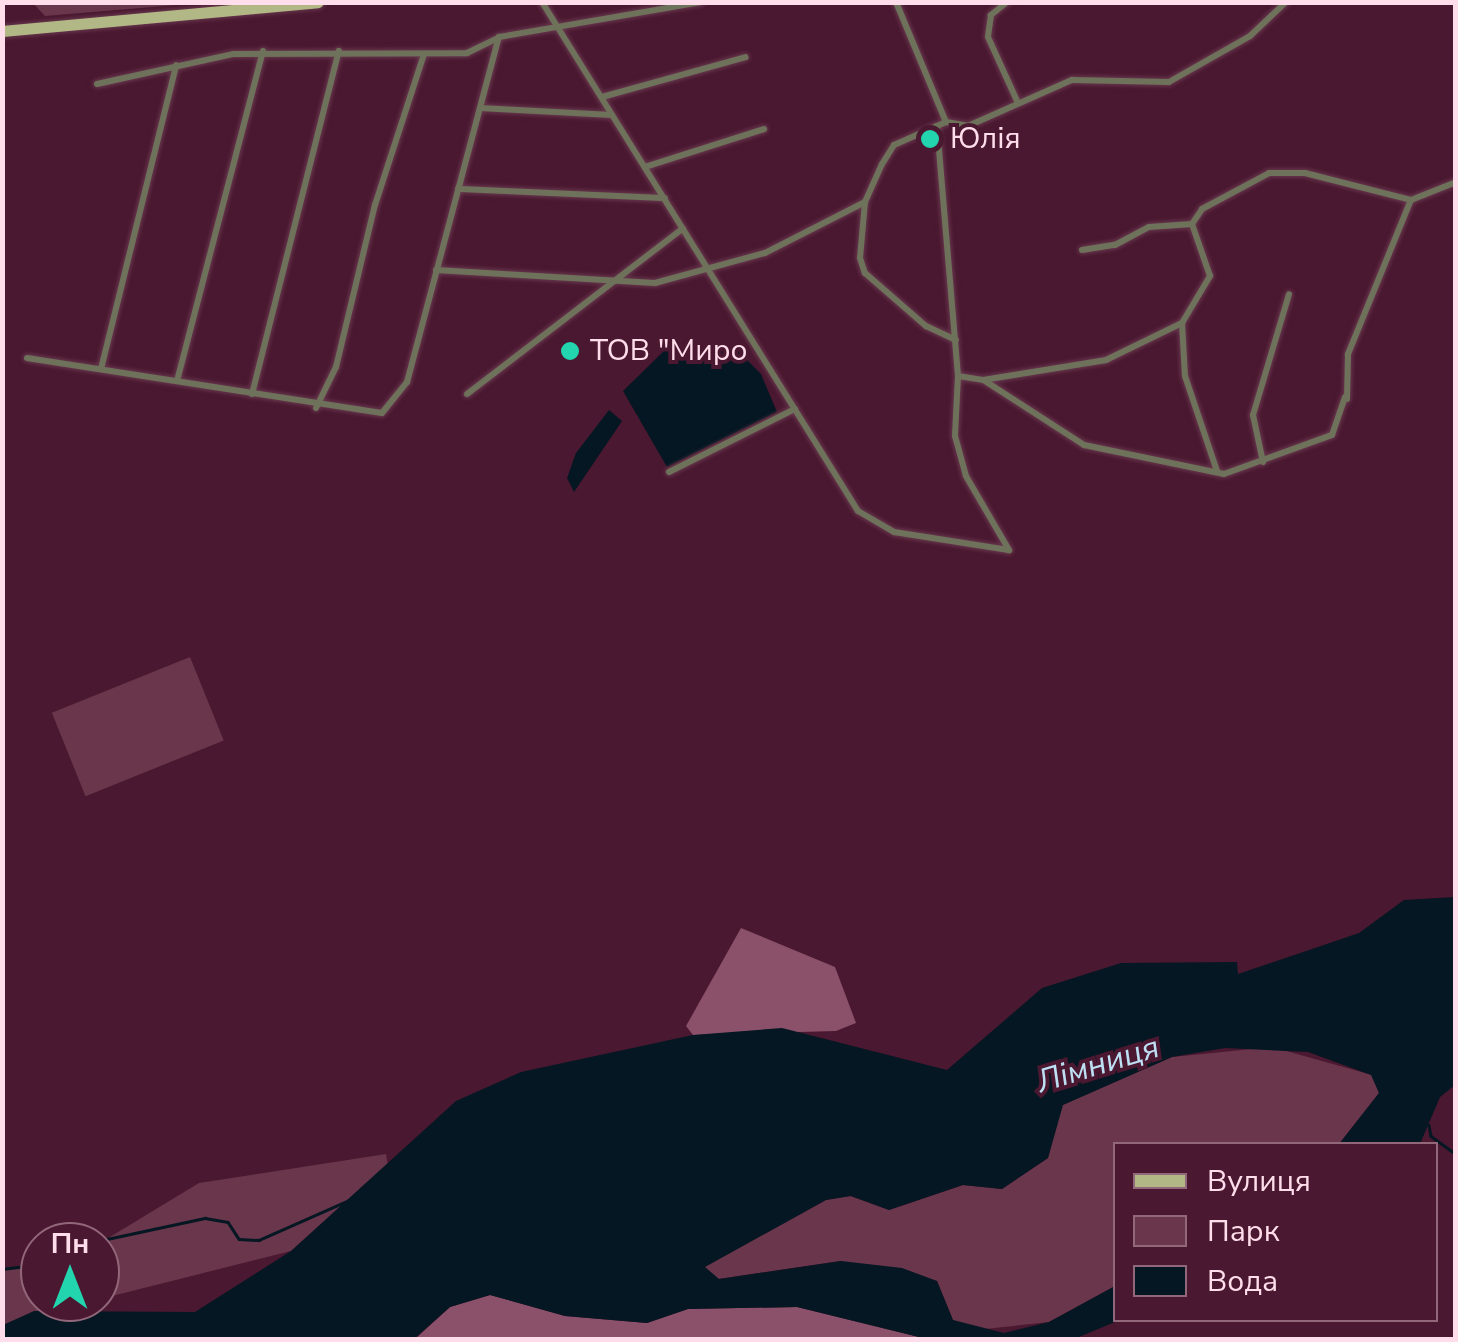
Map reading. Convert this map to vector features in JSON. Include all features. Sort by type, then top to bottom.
[{"type":"main road","points":[[2,31],[318,2]]},
{"type":"street","points":[[542,2],[858,511],[874,524],[1009,550],[959,455],[958,376],[942,124],[896,2]]},
{"type":"street","points":[[97,84],[176,65],[263,52],[468,54],[499,38],[540,35],[555,23],[700,2]]},
{"type":"street","points":[[1008,2],[990,15],[988,38],[1018,102]]},
{"type":"street","points":[[956,340],[926,326],[865,273],[865,202],[894,145],[942,124],[968,126],[1072,80],[1170,82],[1250,36],[1286,2]]},
{"type":"street","points":[[26,358],[316,408],[382,414],[407,382],[499,38]]},
{"type":"street","points":[[252,394],[338,51]]},
{"type":"street","points":[[177,382],[263,52]]},
{"type":"street","points":[[316,408],[336,367],[375,206],[424,53]]},
{"type":"street","points":[[602,97],[746,57]]},
{"type":"street","points":[[101,369],[176,65]]},
{"type":"street","points":[[480,108],[613,116]]},
{"type":"street","points":[[646,167],[764,129]]},
{"type":"street","points":[[1082,250],[1115,245],[1149,227],[1192,224],[1224,194],[1287,170],[1411,200],[1456,182]]},
{"type":"street","points":[[457,189],[664,198]]},
{"type":"street","points":[[983,380],[1084,445],[1217,472],[1262,462],[1332,434],[1346,398],[1348,354],[1411,200]]},
{"type":"street","points":[[436,270],[616,282],[710,272],[865,202]]},
{"type":"street","points":[[958,376],[983,380],[1106,360],[1182,324],[1210,276],[1192,224]]},
{"type":"street","points":[[467,394],[684,228]]},
{"type":"street","points":[[1262,462],[1253,415],[1290,294]]},
{"type":"street","points":[[1182,324],[1186,376],[1217,472]]},
{"type":"street","points":[[669,472],[795,409]]},
{"type":"green space","points":[[33,3],[200,3],[45,16]]},
{"type":"green space","points":[[190,657],[224,740],[86,796],[52,713]]},
{"type":"green space","points":[[1272,1047],[1372,1075],[1379,1093],[1341,1142],[1113,1142],[1113,1287],[1049,1322],[976,1330],[953,1320],[937,1281],[840,1261],[718,1279],[704,1267],[826,1200],[850,1196],[889,1210],[963,1185],[1002,1189],[1048,1158],[1062,1105],[1172,1057]]},
{"type":"green space","points":[[386,1154],[388,1166],[291,1251],[120,1294],[120,1231],[199,1183]]},
{"type":"green space","points":[[20,1267],[20,1320],[3,1325],[3,1269]]},
{"type":"shaded area","points":[[741,928],[835,967],[856,1023],[836,1031],[693,1035],[686,1026]]},
{"type":"shaded area","points":[[490,1295],[565,1316],[647,1323],[688,1309],[797,1307],[927,1339],[414,1340],[450,1307]]},
{"type":"water","points":[[735,348],[761,374],[777,412],[667,467],[623,391],[666,349]]},
{"type":"water","points":[[609,410],[622,421],[574,492],[567,478],[576,453]]},
{"type":"water","name":"Лімниця","points":[[1455,897],[1455,1085],[1440,1097],[1421,1142],[1341,1142],[1379,1093],[1371,1075],[1308,1052],[1225,1048],[1172,1057],[1063,1105],[1048,1158],[1002,1189],[963,1185],[889,1210],[851,1196],[826,1200],[705,1267],[719,1279],[841,1261],[902,1268],[937,1281],[953,1320],[1004,1333],[1049,1322],[1113,1287],[1115,1322],[1074,1339],[927,1339],[797,1307],[688,1309],[647,1323],[565,1316],[490,1295],[450,1307],[414,1339],[3,1339],[3,1325],[20,1317],[20,1322],[120,1322],[120,1312],[195,1312],[291,1251],[456,1101],[521,1072],[693,1035],[782,1028],[947,1070],[1042,988],[1121,963],[1237,962],[1238,974],[1359,933],[1404,900]]},
{"type":"waterway","points":[[1429,1125],[1431,1136],[1456,1154]]},
{"type":"waterway","points":[[120,1236],[205,1218],[228,1222],[239,1239],[259,1240],[354,1198]]},
{"type":"waterway","points":[[2,1269],[20,1267]]},
{"type":"place","name":"Юлія","points":[[930,139]]},
{"type":"place","name":"ТОВ \"Миро","points":[[570,351]]}]
